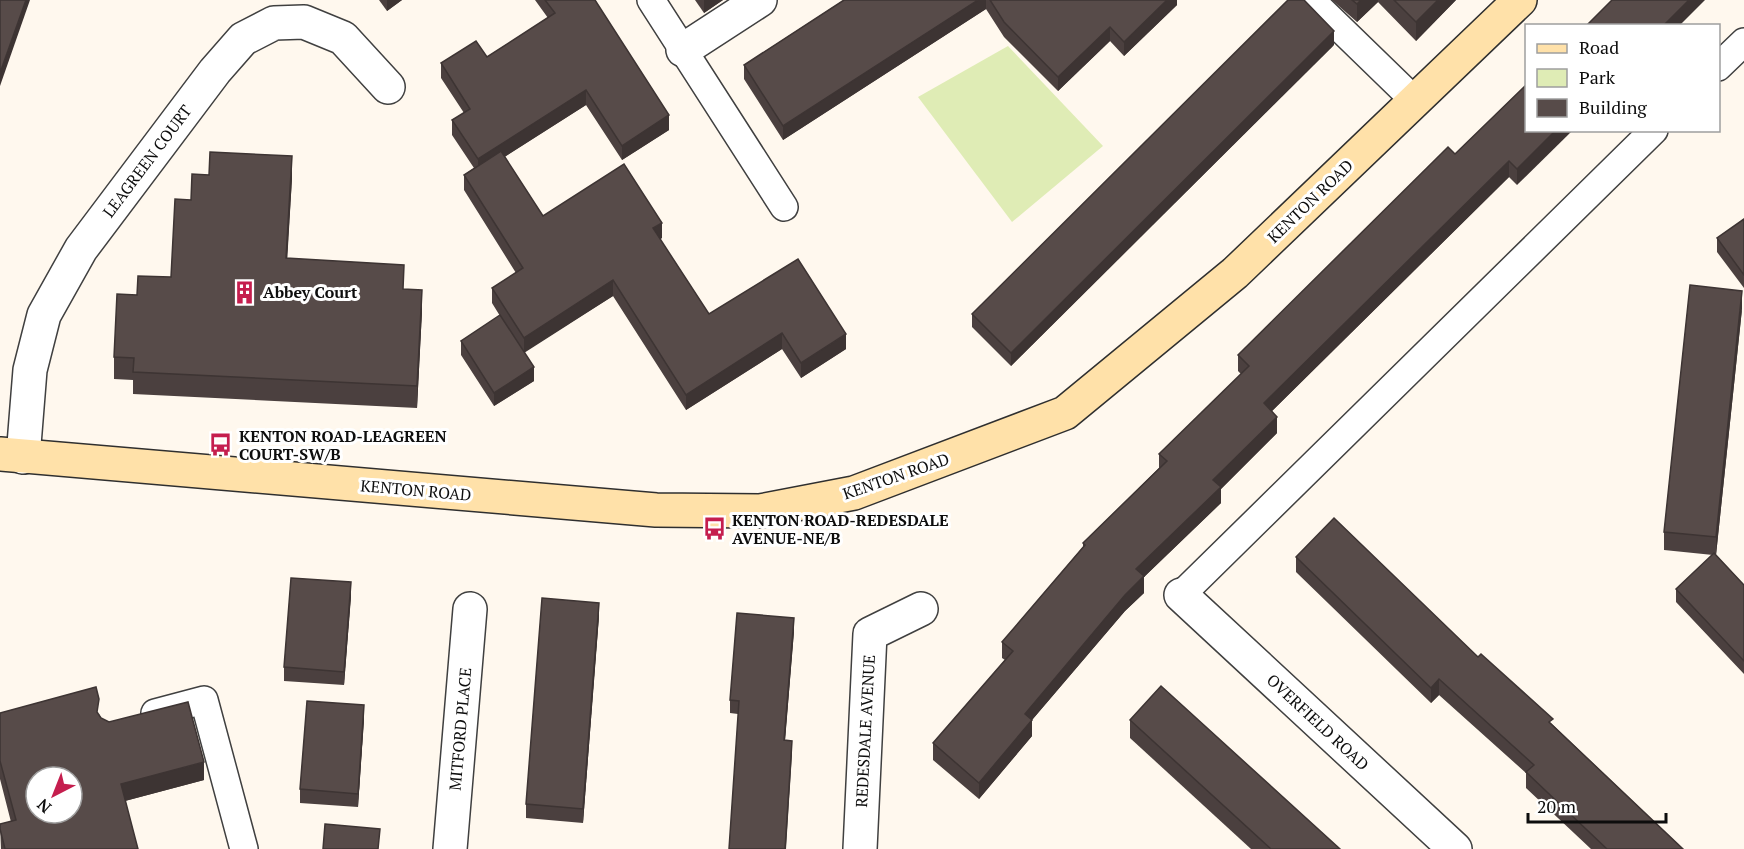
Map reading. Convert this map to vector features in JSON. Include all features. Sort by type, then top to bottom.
[{"type":"street","points":[[683,50],[760,0]]},
{"type":"street","name":"KENTON ROAD","points":[[11,455],[656,510],[760,511],[854,493],[1065,413],[1235,273],[1414,101],[1509,4]]},
{"type":"street","name":"LEAGREEN COURT","points":[[11,455],[44,315],[81,249],[215,70],[243,39],[274,22],[304,22],[343,38],[388,87]]},
{"type":"street","name":"OVERFIELD ROAD","points":[[1181,596],[1455,849]]},
{"type":"street","name":"MITFORD PLACE","points":[[450,849],[470,609]]},
{"type":"street","name":"REDESDALE AVENUE","points":[[860,849],[870,634],[921,609]]},
{"type":"lane","points":[[651,0],[784,207]]},
{"type":"lane","points":[[1311,0],[1414,101]]},
{"type":"lane","points":[[1720,66],[1744,42]]},
{"type":"lane","points":[[1181,596],[1652,132]]},
{"type":"lane","points":[[132,719],[204,700],[244,849]]},
{"type":"green space","points":[[1008,46],[1103,146],[1012,222],[918,97]]},
{"type":"building","points":[[0,0],[26,0],[0,73]]},
{"type":"building","points":[[545,0],[595,0],[669,115],[622,146],[586,90],[478,159],[452,120],[470,109],[441,63],[476,41],[487,57],[555,13]]},
{"type":"building","points":[[844,0],[978,0],[783,126],[744,65]]},
{"type":"building","points":[[990,0],[1167,0],[1124,42],[1110,27],[1058,77],[1004,22]]},
{"type":"building","points":[[1288,0],[1304,0],[1334,31],[1011,353],[972,314]]},
{"type":"building","points":[[1394,0],[1438,0],[1416,22]]},
{"type":"building","points":[[1612,0],[1689,0],[1665,24],[1588,24]]},
{"type":"building","points":[[1525,86],[1525,132],[1554,132],[1517,169],[1509,161],[1264,403],[1277,417],[1213,480],[1221,487],[1136,569],[1144,576],[1125,595],[1025,714],[1032,720],[979,783],[933,743],[1013,651],[1002,642],[1085,545],[1083,543],[1167,461],[1159,454],[1249,366],[1238,355],[1448,147],[1455,154]]},
{"type":"building","points":[[501,151],[543,216],[624,164],[662,223],[653,228],[709,314],[798,259],[846,334],[801,363],[782,333],[686,395],[613,280],[524,338],[492,288],[523,268],[464,175]]},
{"type":"building","name":"Abbey Court","points":[[210,152],[292,156],[286,258],[404,265],[403,289],[422,290],[417,386],[133,372],[134,358],[114,357],[117,294],[137,295],[138,276],[171,277],[175,199],[191,200],[192,174],[209,175]]},
{"type":"building","points":[[1744,219],[1744,275],[1717,238]]},
{"type":"building","points":[[1690,285],[1742,291],[1716,537],[1664,532]]},
{"type":"building","points":[[500,315],[534,367],[494,393],[461,341]]},
{"type":"building","points":[[1334,518],[1478,657],[1481,654],[1553,719],[1549,722],[1683,849],[1607,849],[1526,772],[1534,765],[1439,679],[1431,688],[1296,557]]},
{"type":"building","points":[[1714,553],[1744,585],[1744,661],[1676,589]]},
{"type":"building","points":[[291,578],[351,582],[344,672],[284,667]]},
{"type":"building","points":[[542,598],[599,603],[583,809],[526,804]]},
{"type":"building","points":[[737,613],[794,618],[784,740],[792,741],[785,849],[729,849],[739,701],[730,700]]},
{"type":"building","points":[[1161,686],[1340,849],[1271,849],[1130,720]]},
{"type":"building","points":[[96,687],[99,699],[97,712],[101,718],[109,722],[188,702],[204,762],[121,784],[138,849],[5,849],[0,824],[16,820],[0,761],[0,713]]},
{"type":"building","points":[[307,701],[364,705],[358,794],[300,789]]},
{"type":"building","points":[[325,824],[380,829],[378,849],[323,849]]},
{"type":"place","name":"Abbey Court","points":[[245,292]]},
{"type":"place","name":"KENTON ROAD-LEAGREEN COURT-SW/B","points":[[221,445]]},
{"type":"place","name":"KENTON ROAD-REDESDALE AVENUE-NE/B","points":[[714,529]]}]
